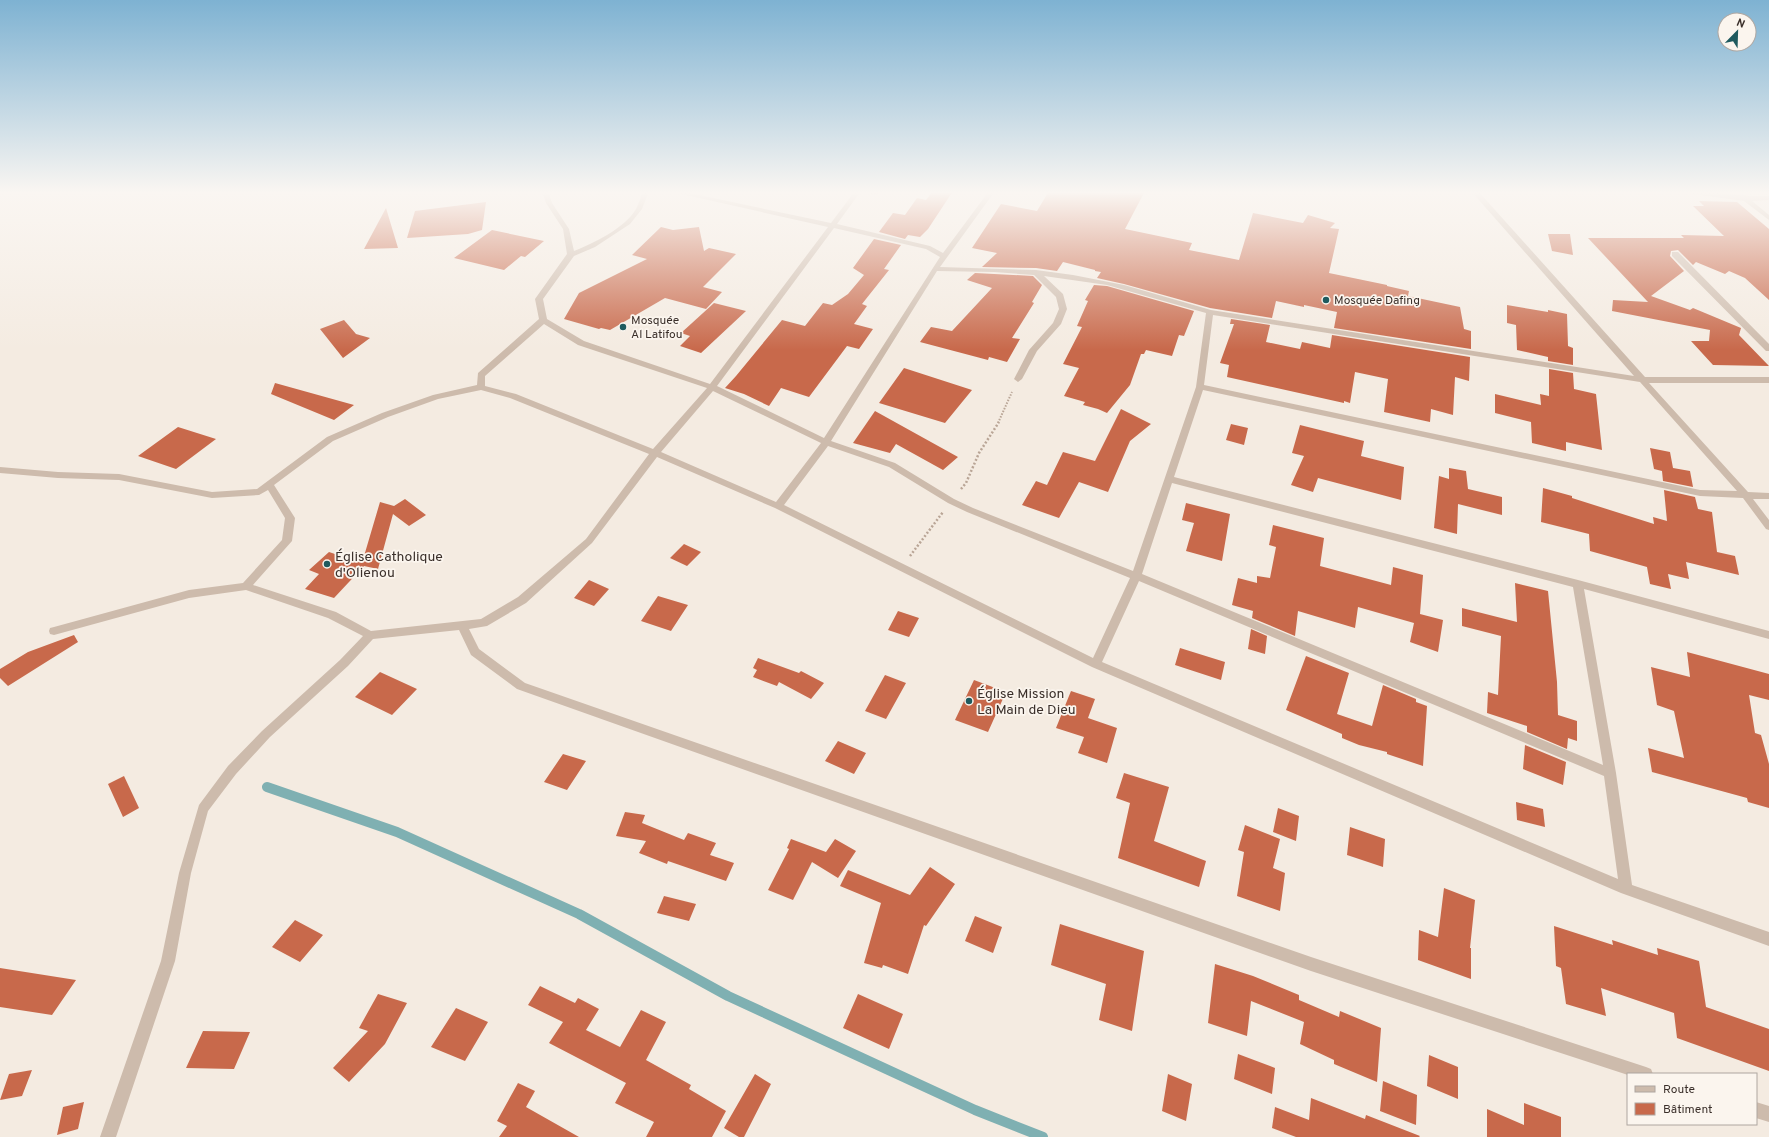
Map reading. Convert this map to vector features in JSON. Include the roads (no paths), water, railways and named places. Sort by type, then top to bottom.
[{"type":"street","points":[[569,244],[571,254]]},
{"type":"street","points":[[542,320],[539,299],[571,254],[597,244]]},
{"type":"street","points":[[54,631],[189,594],[246,586],[332,615],[370,635],[483,623],[522,600],[589,541],[655,453],[712,387],[818,244]]},
{"type":"street","points":[[914,244],[928,247],[944,256]]},
{"type":"street","points":[[778,506],[826,442],[952,244]]},
{"type":"street","points":[[1522,244],[1746,496],[1769,527]]},
{"type":"street","points":[[1675,254],[1769,349]]},
{"type":"street","points":[[935,269],[1036,272],[1093,280],[1149,294],[1210,312],[1644,380],[1769,380]]},
{"type":"street","points":[[1018,380],[1033,350],[1057,324],[1063,309],[1060,296],[1036,272]]},
{"type":"street","points":[[1096,664],[1136,576],[1200,387],[1210,312]]},
{"type":"street","points":[[542,320],[581,343],[712,387],[826,442],[892,465],[951,501],[1018,530],[1136,576],[1610,774]]},
{"type":"street","points":[[481,387],[481,375],[542,320]]},
{"type":"street","points":[[0,470],[58,475],[119,477],[212,495],[259,492],[330,439],[385,415],[436,397],[481,387],[513,396],[655,453],[778,506],[1096,664],[1626,889],[1769,939]]},
{"type":"street","points":[[1200,387],[1700,493],[1769,496]]},
{"type":"street","points":[[1169,480],[1578,584],[1769,635]]},
{"type":"street","points":[[246,586],[287,541],[290,518],[269,484]]},
{"type":"street","points":[[1578,584],[1610,774],[1626,889]]},
{"type":"street","points":[[463,626],[475,652],[521,686],[1310,964],[1643,1073]]},
{"type":"street","points":[[108,1137],[168,961],[185,873],[203,809],[232,770],[266,734],[344,663],[370,635]]},
{"type":"street","points":[[1757,1110],[1769,1114]]},
{"type":"waterway","points":[[267,787],[397,832],[579,914],[728,996],[975,1110],[1043,1137]]},
{"type":"place","name":"Mosquée Dafing","points":[[1326,300]]},
{"type":"place","name":"Mosquée Al Latifou","points":[[623,327]]},
{"type":"place","name":"Église Catholique d'Olienou","points":[[327,564]]},
{"type":"place","name":"Église Mission La Main de Dieu","points":[[969,701]]}]
